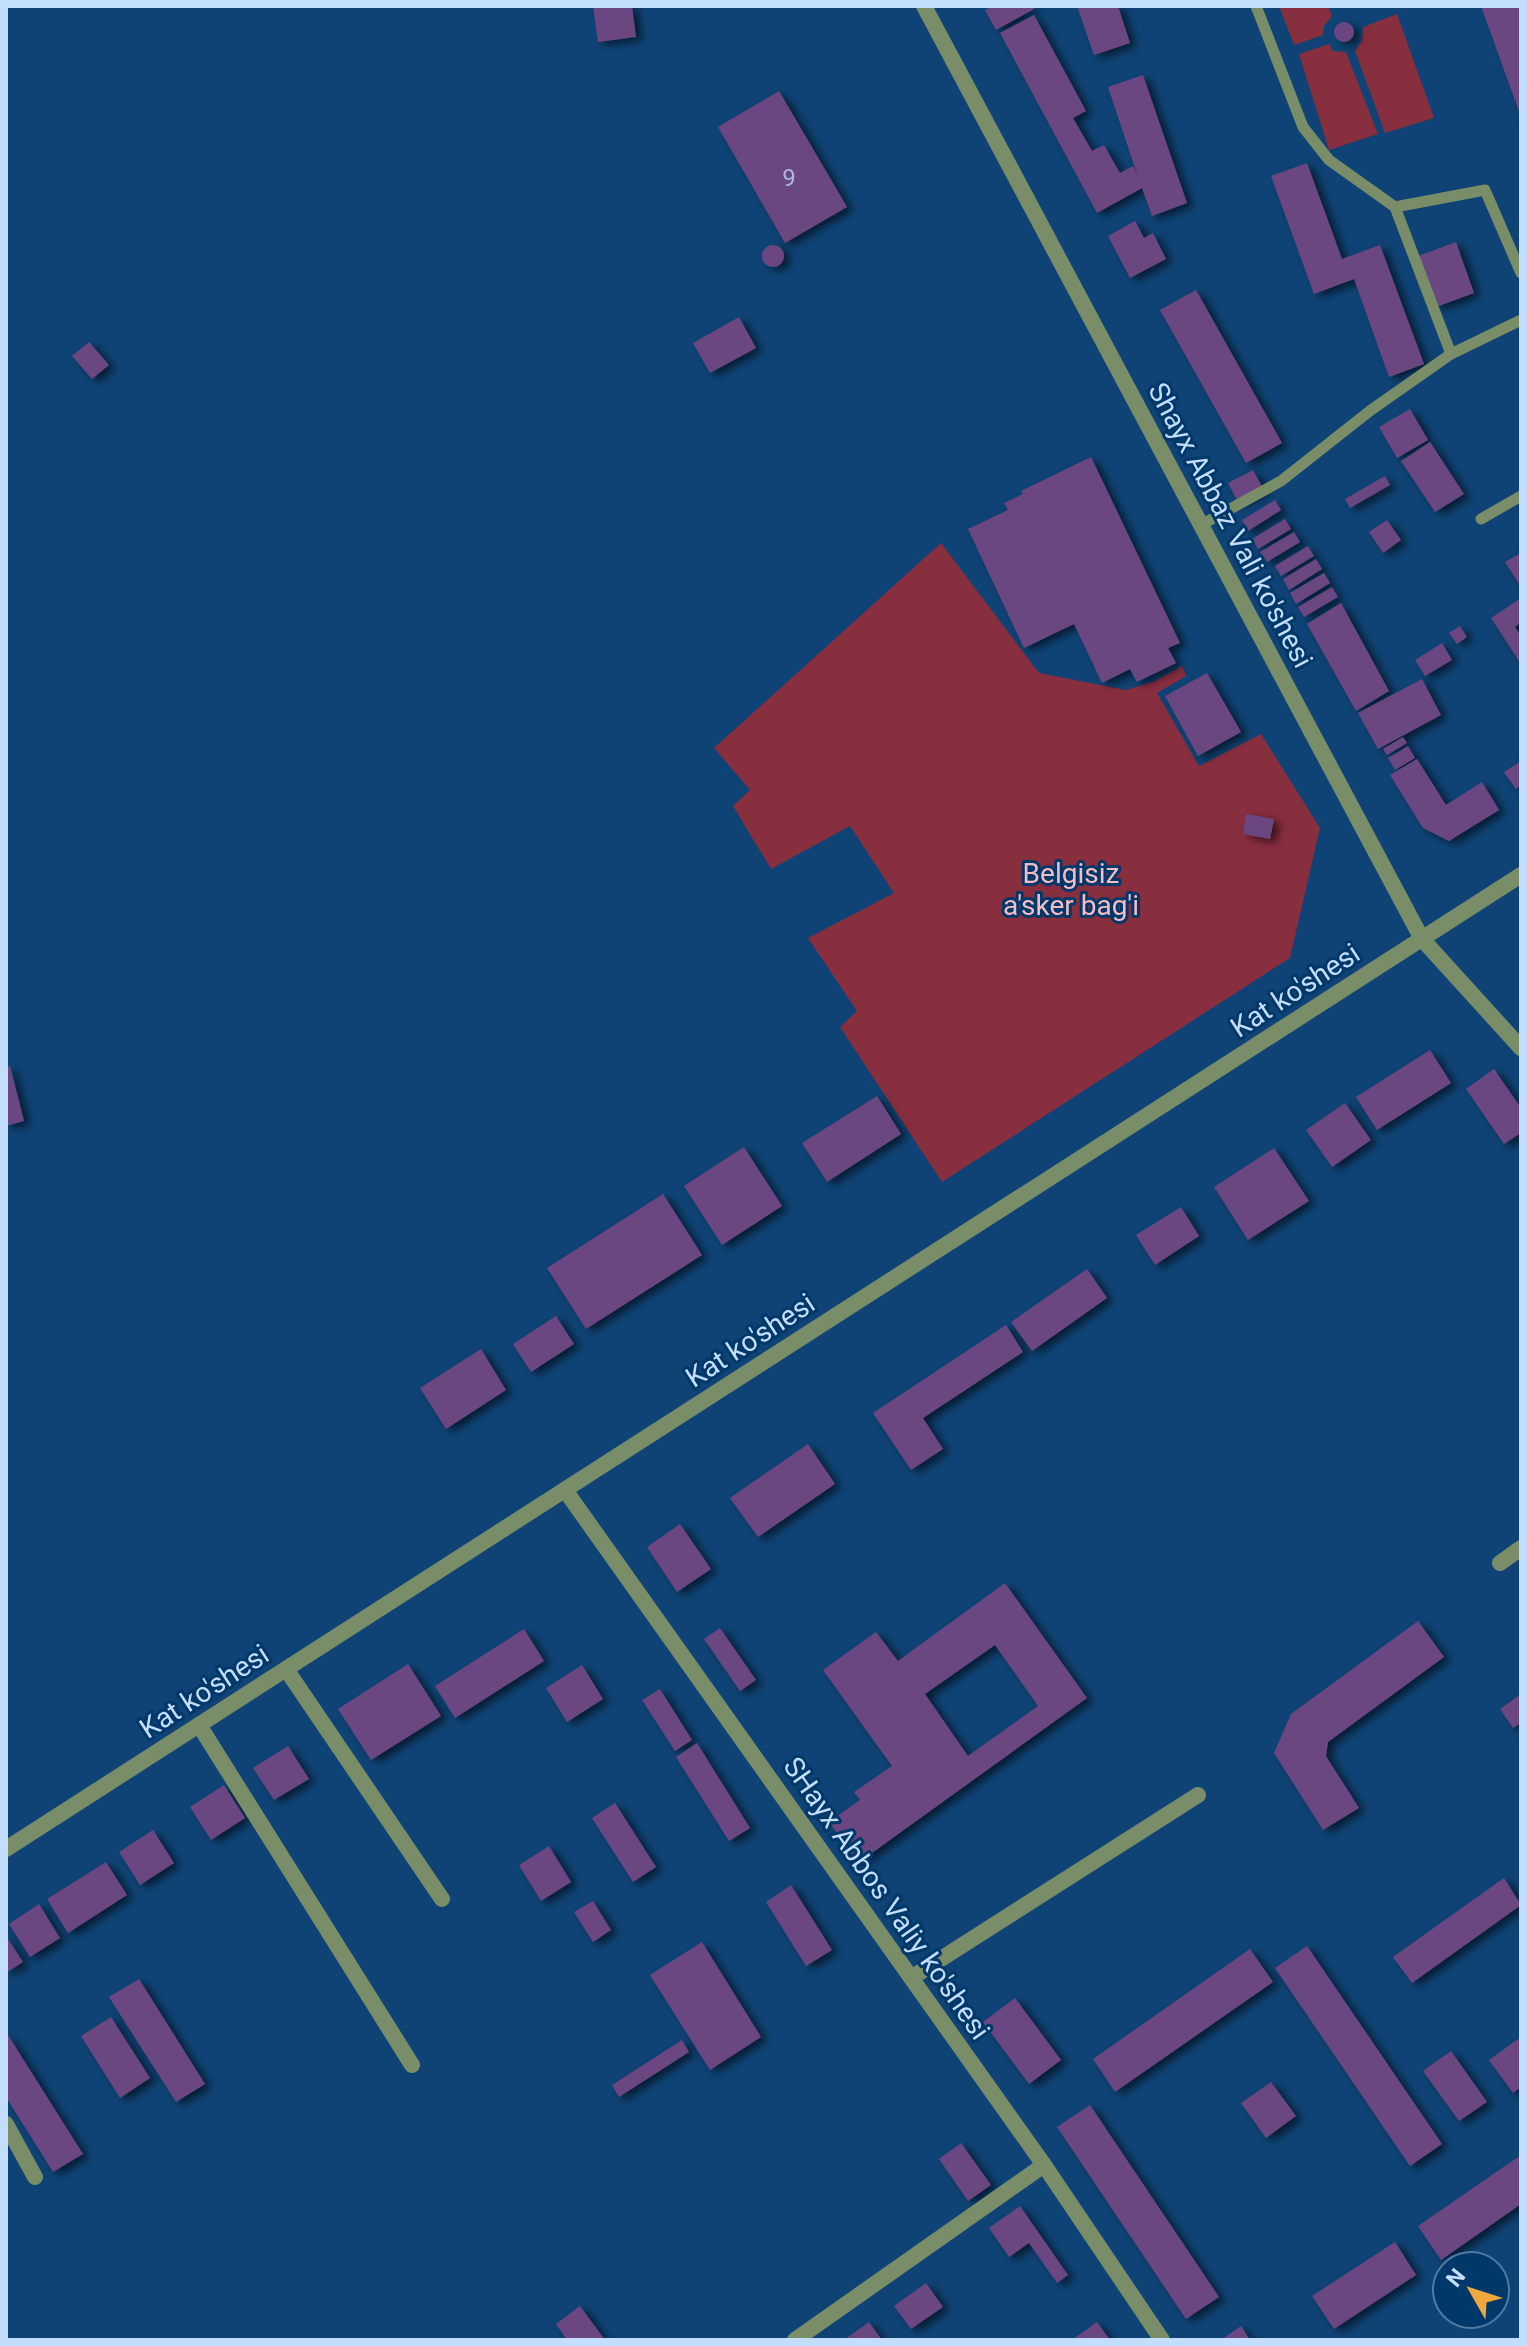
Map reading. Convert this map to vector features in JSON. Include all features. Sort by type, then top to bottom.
[{"type":"street","name":"Shayx Abbaz Vali ko'shesi","points":[[924,6],[1422,939],[1521,1048]]},
{"type":"street","name":"Kat ko'shesi","points":[[6,1849],[1521,875]]},
{"type":"street","name":"SHayx Abbos Valiy ko'shesi","points":[[565,1490],[1044,2165],[1162,2340]]},
{"type":"street","points":[[1500,1563],[1521,1548]]},
{"type":"street","points":[[286,1669],[442,1899]]},
{"type":"street","points":[[199,1725],[412,2065]]},
{"type":"street","points":[[911,1978],[1198,1795]]},
{"type":"street","points":[[6,2124],[35,2177]]},
{"type":"street","points":[[795,2340],[1044,2165]]},
{"type":"lane","points":[[1256,6],[1303,127],[1329,160],[1395,207],[1451,354]]},
{"type":"lane","points":[[1395,207],[1485,190],[1521,273]]},
{"type":"lane","points":[[1201,525],[1281,481],[1371,410],[1451,354],[1521,320]]},
{"type":"lane","points":[[1481,519],[1521,496]]},
{"type":"green space","points":[[1279,6],[1328,6],[1332,16],[1324,26],[1323,35],[1294,45]]},
{"type":"green space","points":[[1397,14],[1434,118],[1385,133],[1355,51],[1362,40],[1363,27]]},
{"type":"green space","points":[[1329,44],[1333,51],[1346,52],[1378,134],[1329,150],[1299,54]]},
{"type":"green space","name":"Belgisiz a'sker bag'i","points":[[941,543],[1039,673],[1126,690],[1155,681],[1182,666],[1186,676],[1157,693],[1199,766],[1261,734],[1320,828],[1290,958],[942,1182],[840,1027],[857,1011],[808,938],[894,893],[850,826],[771,869],[733,806],[750,790],[714,748]]},
{"type":"building","points":[[593,6],[632,6],[636,37],[598,42]]},
{"type":"building","points":[[993,6],[1033,6],[1034,9],[996,30],[985,10]]},
{"type":"building","points":[[1077,6],[1118,6],[1130,43],[1094,55]]},
{"type":"building","points":[[1481,6],[1521,6],[1521,117]]},
{"type":"building","points":[[1034,15],[1086,111],[1073,118],[1092,151],[1104,145],[1120,173],[1133,166],[1138,177],[1108,87],[1143,75],[1187,203],[1152,216],[1142,188],[1097,213],[1000,33]]},
{"type":"building","points":[[1344,22],[1351,25],[1354,32],[1351,39],[1344,42],[1337,39],[1334,32],[1337,25]]},
{"type":"building","points":[[779,91],[847,207],[785,243],[718,127]]},
{"type":"building","points":[[1307,163],[1342,259],[1380,245],[1424,364],[1389,377],[1354,279],[1314,294],[1271,176]]},
{"type":"building","points":[[1135,221],[1144,238],[1153,233],[1166,259],[1130,278],[1108,236]]},
{"type":"building","points":[[1456,242],[1474,293],[1436,307],[1418,256]]},
{"type":"building","points":[[773,245],[781,248],[784,256],[781,264],[773,267],[765,264],[762,256],[765,248]]},
{"type":"building","points":[[1196,290],[1282,443],[1246,463],[1160,310]]},
{"type":"building","points":[[739,317],[756,348],[710,373],[693,343]]},
{"type":"building","points":[[89,342],[109,365],[92,379],[72,356]]},
{"type":"building","points":[[1410,409],[1428,440],[1397,458],[1379,427]]},
{"type":"building","points":[[1430,442],[1464,494],[1435,512],[1401,461]]},
{"type":"building","points":[[1091,457],[1180,643],[1168,648],[1176,663],[1137,682],[1130,669],[1102,683],[1074,624],[1024,648],[968,529],[1008,510],[1004,503],[1023,494],[1021,491]]},
{"type":"building","points":[[1253,470],[1264,490],[1239,504],[1228,483]]},
{"type":"building","points":[[1385,476],[1390,485],[1350,508],[1345,499]]},
{"type":"building","points":[[1275,500],[1281,510],[1248,531],[1242,520]]},
{"type":"building","points":[[1285,519],[1291,529],[1258,549],[1252,539]]},
{"type":"building","points":[[1387,520],[1401,540],[1383,553],[1369,532]]},
{"type":"building","points":[[1294,532],[1300,542],[1267,562],[1260,552]]},
{"type":"building","points":[[1308,546],[1314,556],[1281,576],[1275,566]]},
{"type":"building","points":[[1521,553],[1521,587],[1505,562]]},
{"type":"building","points":[[1316,559],[1322,569],[1289,590],[1283,579]]},
{"type":"building","points":[[1324,573],[1330,583],[1296,604],[1290,593]]},
{"type":"building","points":[[1332,587],[1338,597],[1304,617],[1298,607]]},
{"type":"building","points":[[1521,598],[1521,622],[1515,627],[1521,636],[1521,664],[1491,618]]},
{"type":"building","points":[[1341,603],[1389,691],[1356,711],[1307,624]]},
{"type":"building","points":[[1460,626],[1467,637],[1457,644],[1449,633]]},
{"type":"building","points":[[1442,643],[1452,660],[1425,676],[1415,660]]},
{"type":"building","points":[[1207,673],[1241,732],[1198,756],[1165,696]]},
{"type":"building","points":[[1422,679],[1441,715],[1378,749],[1358,713]]},
{"type":"building","points":[[1403,737],[1407,743],[1387,755],[1383,749]]},
{"type":"building","points":[[1408,746],[1415,758],[1395,770],[1388,758]]},
{"type":"building","points":[[1417,759],[1446,805],[1482,782],[1499,810],[1449,841],[1423,828],[1390,775]]},
{"type":"building","points":[[1521,761],[1521,785],[1516,789],[1504,772]]},
{"type":"building","points":[[1246,814],[1274,819],[1270,839],[1243,834]]},
{"type":"building","points":[[1430,1050],[1451,1083],[1377,1130],[1356,1097]]},
{"type":"building","points":[[10,1066],[24,1121],[6,1126],[6,1067]]},
{"type":"building","points":[[1494,1069],[1521,1108],[1521,1133],[1504,1144],[1466,1089]]},
{"type":"building","points":[[877,1096],[901,1134],[827,1182],[802,1143]]},
{"type":"building","points":[[1345,1103],[1371,1140],[1332,1167],[1306,1130]]},
{"type":"building","points":[[744,1147],[782,1206],[722,1245],[684,1186]]},
{"type":"building","points":[[1274,1148],[1309,1201],[1248,1240],[1214,1187]]},
{"type":"building","points":[[663,1194],[702,1255],[586,1329],[547,1268]]},
{"type":"building","points":[[1181,1207],[1199,1236],[1155,1265],[1136,1235]]},
{"type":"building","points":[[1087,1269],[1107,1298],[1032,1351],[1011,1322]]},
{"type":"building","points":[[556,1316],[574,1344],[531,1372],[513,1344]]},
{"type":"building","points":[[1006,1325],[1023,1352],[923,1418],[943,1449],[911,1470],[873,1413]]},
{"type":"building","points":[[481,1349],[506,1390],[446,1429],[420,1388]]},
{"type":"building","points":[[808,1444],[835,1484],[758,1537],[730,1498]]},
{"type":"building","points":[[680,1524],[711,1569],[677,1592],[647,1547]]},
{"type":"building","points":[[1005,1583],[1087,1698],[858,1863],[829,1822],[860,1800],[854,1792],[892,1766],[823,1670],[876,1632],[898,1661]],"holes":[[[995,1645],[1038,1706],[968,1756],[925,1694]]]},
{"type":"building","points":[[1418,1621],[1444,1657],[1328,1742],[1326,1756],[1359,1808],[1323,1830],[1274,1753],[1291,1714]]},
{"type":"building","points":[[720,1628],[756,1680],[740,1691],[704,1639]]},
{"type":"building","points":[[524,1629],[544,1661],[455,1718],[435,1686]]},
{"type":"building","points":[[408,1664],[441,1716],[371,1760],[338,1709]]},
{"type":"building","points":[[582,1665],[603,1699],[567,1722],[546,1688]]},
{"type":"building","points":[[660,1689],[692,1740],[675,1751],[642,1700]]},
{"type":"building","points":[[1521,1694],[1521,1723],[1513,1728],[1500,1709]]},
{"type":"building","points":[[697,1743],[750,1828],[729,1841],[676,1757]]},
{"type":"building","points":[[288,1746],[309,1779],[274,1800],[253,1768]]},
{"type":"building","points":[[224,1785],[245,1818],[211,1840],[190,1807]]},
{"type":"building","points":[[615,1803],[656,1867],[633,1882],[592,1818]]},
{"type":"building","points":[[153,1830],[174,1863],[140,1885],[119,1852]]},
{"type":"building","points":[[549,1846],[571,1882],[541,1901],[519,1865]]},
{"type":"building","points":[[106,1862],[127,1895],[68,1933],[47,1899]]},
{"type":"building","points":[[1504,1878],[1521,1905],[1412,1983],[1393,1957]]},
{"type":"building","points":[[791,1885],[832,1950],[806,1966],[766,1902]]},
{"type":"building","points":[[593,1901],[611,1930],[593,1942],[574,1912]]},
{"type":"building","points":[[39,1904],[60,1938],[30,1957],[9,1924]]},
{"type":"building","points":[[6,1936],[23,1962],[6,1973]]},
{"type":"building","points":[[702,1942],[761,2037],[710,2070],[650,1975]]},
{"type":"building","points":[[1307,1946],[1442,2144],[1410,2166],[1275,1968]]},
{"type":"building","points":[[1250,1949],[1273,1982],[1115,2092],[1093,2059]]},
{"type":"building","points":[[139,1979],[205,2084],[176,2102],[109,1997]]},
{"type":"building","points":[[1015,1998],[1061,2060],[1029,2084],[983,2022]]},
{"type":"building","points":[[111,2017],[150,2078],[120,2098],[81,2036]]},
{"type":"building","points":[[6,2032],[83,2154],[53,2172],[6,2097]]},
{"type":"building","points":[[1521,2037],[1521,2087],[1513,2093],[1489,2060]]},
{"type":"building","points":[[682,2040],[689,2052],[619,2097],[612,2085]]},
{"type":"building","points":[[1451,2051],[1487,2102],[1459,2121],[1423,2071]]},
{"type":"building","points":[[1271,2082],[1296,2116],[1266,2138],[1241,2103]]},
{"type":"building","points":[[1090,2105],[1219,2297],[1186,2319],[1057,2127]]},
{"type":"building","points":[[961,2143],[991,2185],[968,2201],[939,2159]]},
{"type":"building","points":[[1521,2155],[1521,2204],[1455,2250],[1434,2250],[1418,2226]]},
{"type":"building","points":[[1020,2206],[1068,2275],[1057,2283],[1029,2243],[1009,2257],[989,2228]]},
{"type":"building","points":[[1395,2242],[1416,2275],[1334,2329],[1312,2296]]},
{"type":"building","points":[[926,2283],[943,2307],[911,2329],[894,2306]]},
{"type":"building","points":[[580,2306],[605,2340],[567,2340],[556,2324]]},
{"type":"building","points":[[869,2322],[882,2340],[844,2340]]},
{"type":"building","points":[[1097,2322],[1110,2340],[1072,2340]]},
{"type":"building","points":[[1241,2326],[1250,2340],[1221,2340]]}]
